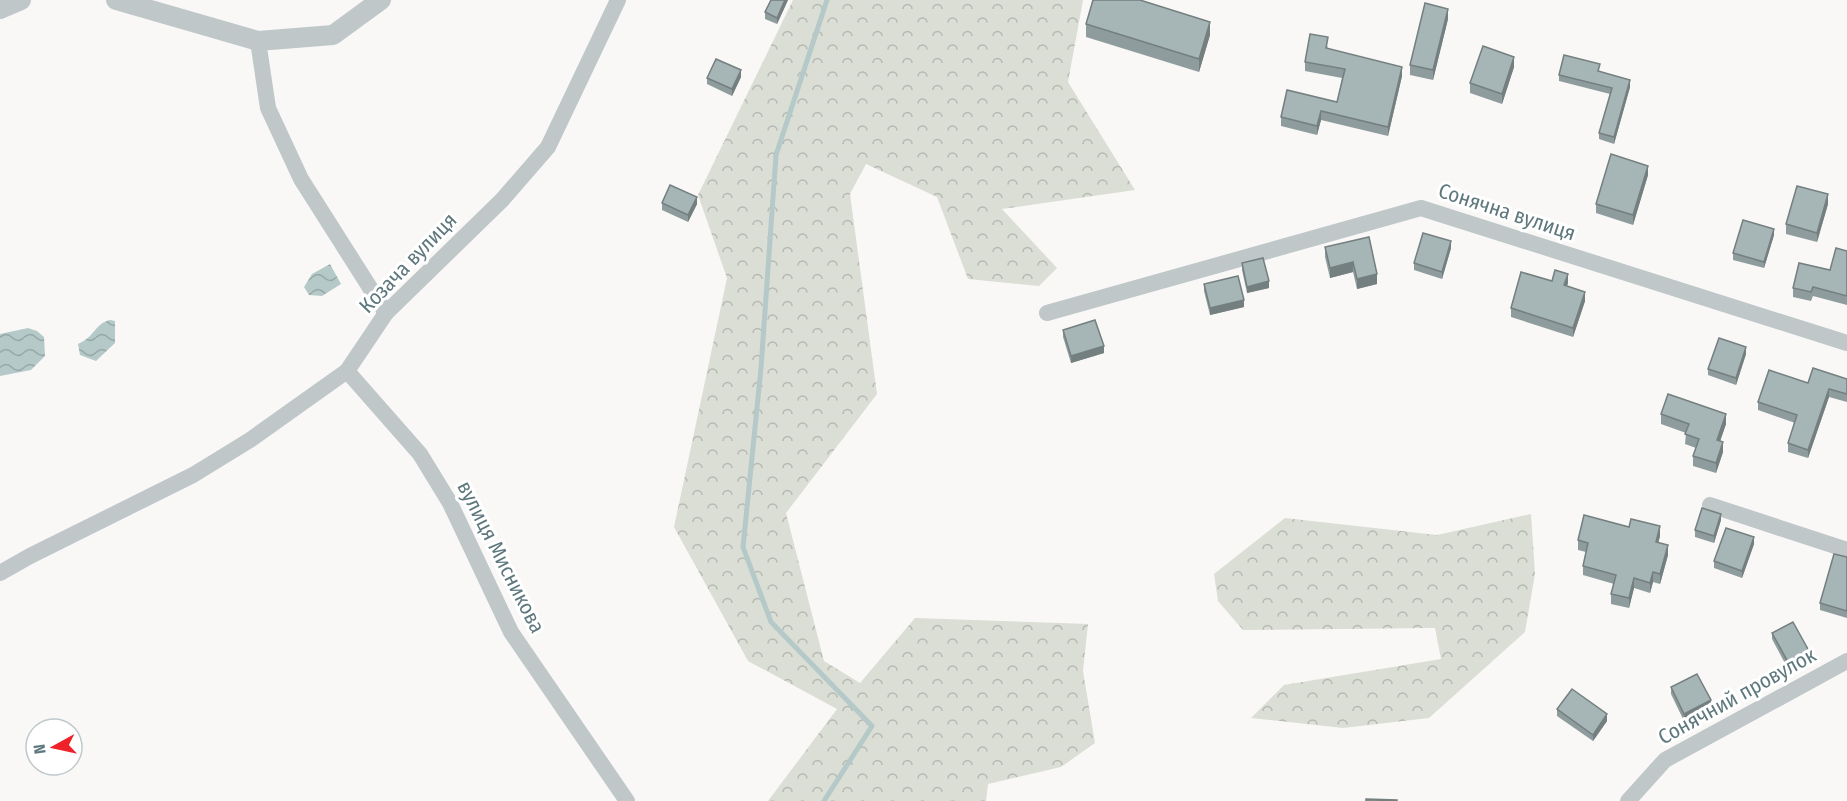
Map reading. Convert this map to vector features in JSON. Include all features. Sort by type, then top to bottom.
[{"type":"street","points":[[0,9],[21,0]]},
{"type":"street","points":[[116,0],[258,41],[333,35],[381,0]]},
{"type":"street","name":"Козача вулиця","points":[[0,573],[194,475],[250,440],[347,371],[386,313],[502,200],[548,147],[618,0]]},
{"type":"street","points":[[258,41],[268,108],[297,169],[386,313]]},
{"type":"street","name":"Сонячна вулиця","points":[[1047,313],[1421,208],[1847,343]]},
{"type":"street","name":"вулиця Мисникова","points":[[347,371],[420,454],[450,503],[511,632],[627,801]]},
{"type":"street","points":[[1710,505],[1847,550]]},
{"type":"street","name":"Сонячний провулок","points":[[1628,801],[1665,760],[1847,661]]},
{"type":"green space","points":[[793,0],[1083,0],[1068,82],[1135,190],[1002,209],[1057,268],[1039,286],[968,279],[937,197],[866,164],[850,194],[877,394],[786,513],[824,661],[860,683],[915,618],[1088,624],[1083,671],[1095,743],[1061,767],[988,784],[986,801],[768,801],[837,709],[748,661],[674,527],[727,278],[698,195]]},
{"type":"green space","points":[[1531,514],[1535,574],[1525,632],[1429,718],[1343,728],[1251,718],[1284,685],[1441,659],[1435,628],[1243,630],[1218,601],[1214,574],[1285,518],[1437,535]]},
{"type":"water","points":[[330,264],[341,284],[322,296],[309,295],[304,287],[312,274]]},
{"type":"water","points":[[110,320],[115,321],[115,343],[96,361],[80,355],[78,344],[88,338],[101,324]]},
{"type":"water","points":[[28,328],[44,337],[45,356],[31,370],[0,376],[0,334]]},
{"type":"building","points":[[771,0],[785,0],[777,18],[765,12]]},
{"type":"building","points":[[1093,0],[1140,0],[1210,22],[1199,59],[1086,24]]},
{"type":"building","points":[[1425,3],[1448,9],[1433,70],[1410,65]]},
{"type":"building","points":[[1310,34],[1328,37],[1326,48],[1402,67],[1388,127],[1321,111],[1317,126],[1281,117],[1287,90],[1337,102],[1345,69],[1305,62]]},
{"type":"building","points":[[1483,46],[1514,57],[1502,94],[1470,83]]},
{"type":"building","points":[[1564,55],[1600,64],[1598,71],[1630,80],[1614,137],[1599,133],[1612,88],[1559,75]]},
{"type":"building","points":[[716,59],[741,70],[732,89],[707,78]]},
{"type":"building","points":[[1611,154],[1648,166],[1633,215],[1596,204]]},
{"type":"building","points":[[670,185],[697,197],[688,215],[662,203]]},
{"type":"building","points":[[1797,186],[1828,194],[1817,233],[1786,224]]},
{"type":"building","points":[[1743,220],[1774,229],[1764,262],[1733,253]]},
{"type":"building","points":[[1423,233],[1451,241],[1442,272],[1414,263]]},
{"type":"building","points":[[1369,237],[1377,274],[1357,279],[1353,262],[1330,268],[1325,247]]},
{"type":"building","points":[[1836,248],[1847,251],[1847,296],[1813,287],[1811,292],[1793,288],[1799,263],[1830,270]]},
{"type":"building","points":[[1263,258],[1269,281],[1247,287],[1242,263]]},
{"type":"building","points":[[1555,270],[1568,274],[1564,285],[1585,292],[1573,328],[1511,308],[1521,272],[1552,281]]},
{"type":"building","points":[[1238,276],[1244,300],[1210,308],[1204,284]]},
{"type":"building","points":[[1095,320],[1104,346],[1071,356],[1063,330]]},
{"type":"building","points":[[1719,338],[1746,347],[1736,378],[1708,369]]},
{"type":"building","points":[[1813,368],[1847,379],[1847,394],[1829,389],[1808,450],[1788,443],[1797,415],[1758,402],[1769,370],[1808,383]]},
{"type":"building","points":[[1668,394],[1726,414],[1717,440],[1723,442],[1716,463],[1693,456],[1699,439],[1685,434],[1689,424],[1661,414]]},
{"type":"building","points":[[1702,508],[1721,514],[1714,536],[1695,530]]},
{"type":"building","points":[[1584,515],[1629,527],[1631,519],[1660,526],[1656,542],[1668,545],[1660,574],[1653,572],[1650,583],[1634,578],[1629,598],[1611,594],[1616,575],[1583,566],[1588,543],[1578,540]]},
{"type":"building","points":[[1726,528],[1754,537],[1742,571],[1714,561]]},
{"type":"building","points":[[1834,554],[1847,557],[1847,611],[1820,603]]},
{"type":"building","points":[[1793,622],[1809,651],[1788,662],[1772,633]]},
{"type":"building","points":[[1697,674],[1711,700],[1684,714],[1671,687]]},
{"type":"building","points":[[1572,689],[1607,714],[1593,735],[1557,709]]},
{"type":"building","points":[[1366,799],[1397,800],[1397,801],[1366,801]]},
{"type":"waterway","points":[[824,801],[872,726],[771,622],[743,547],[761,368],[776,155],[827,0]]}]
